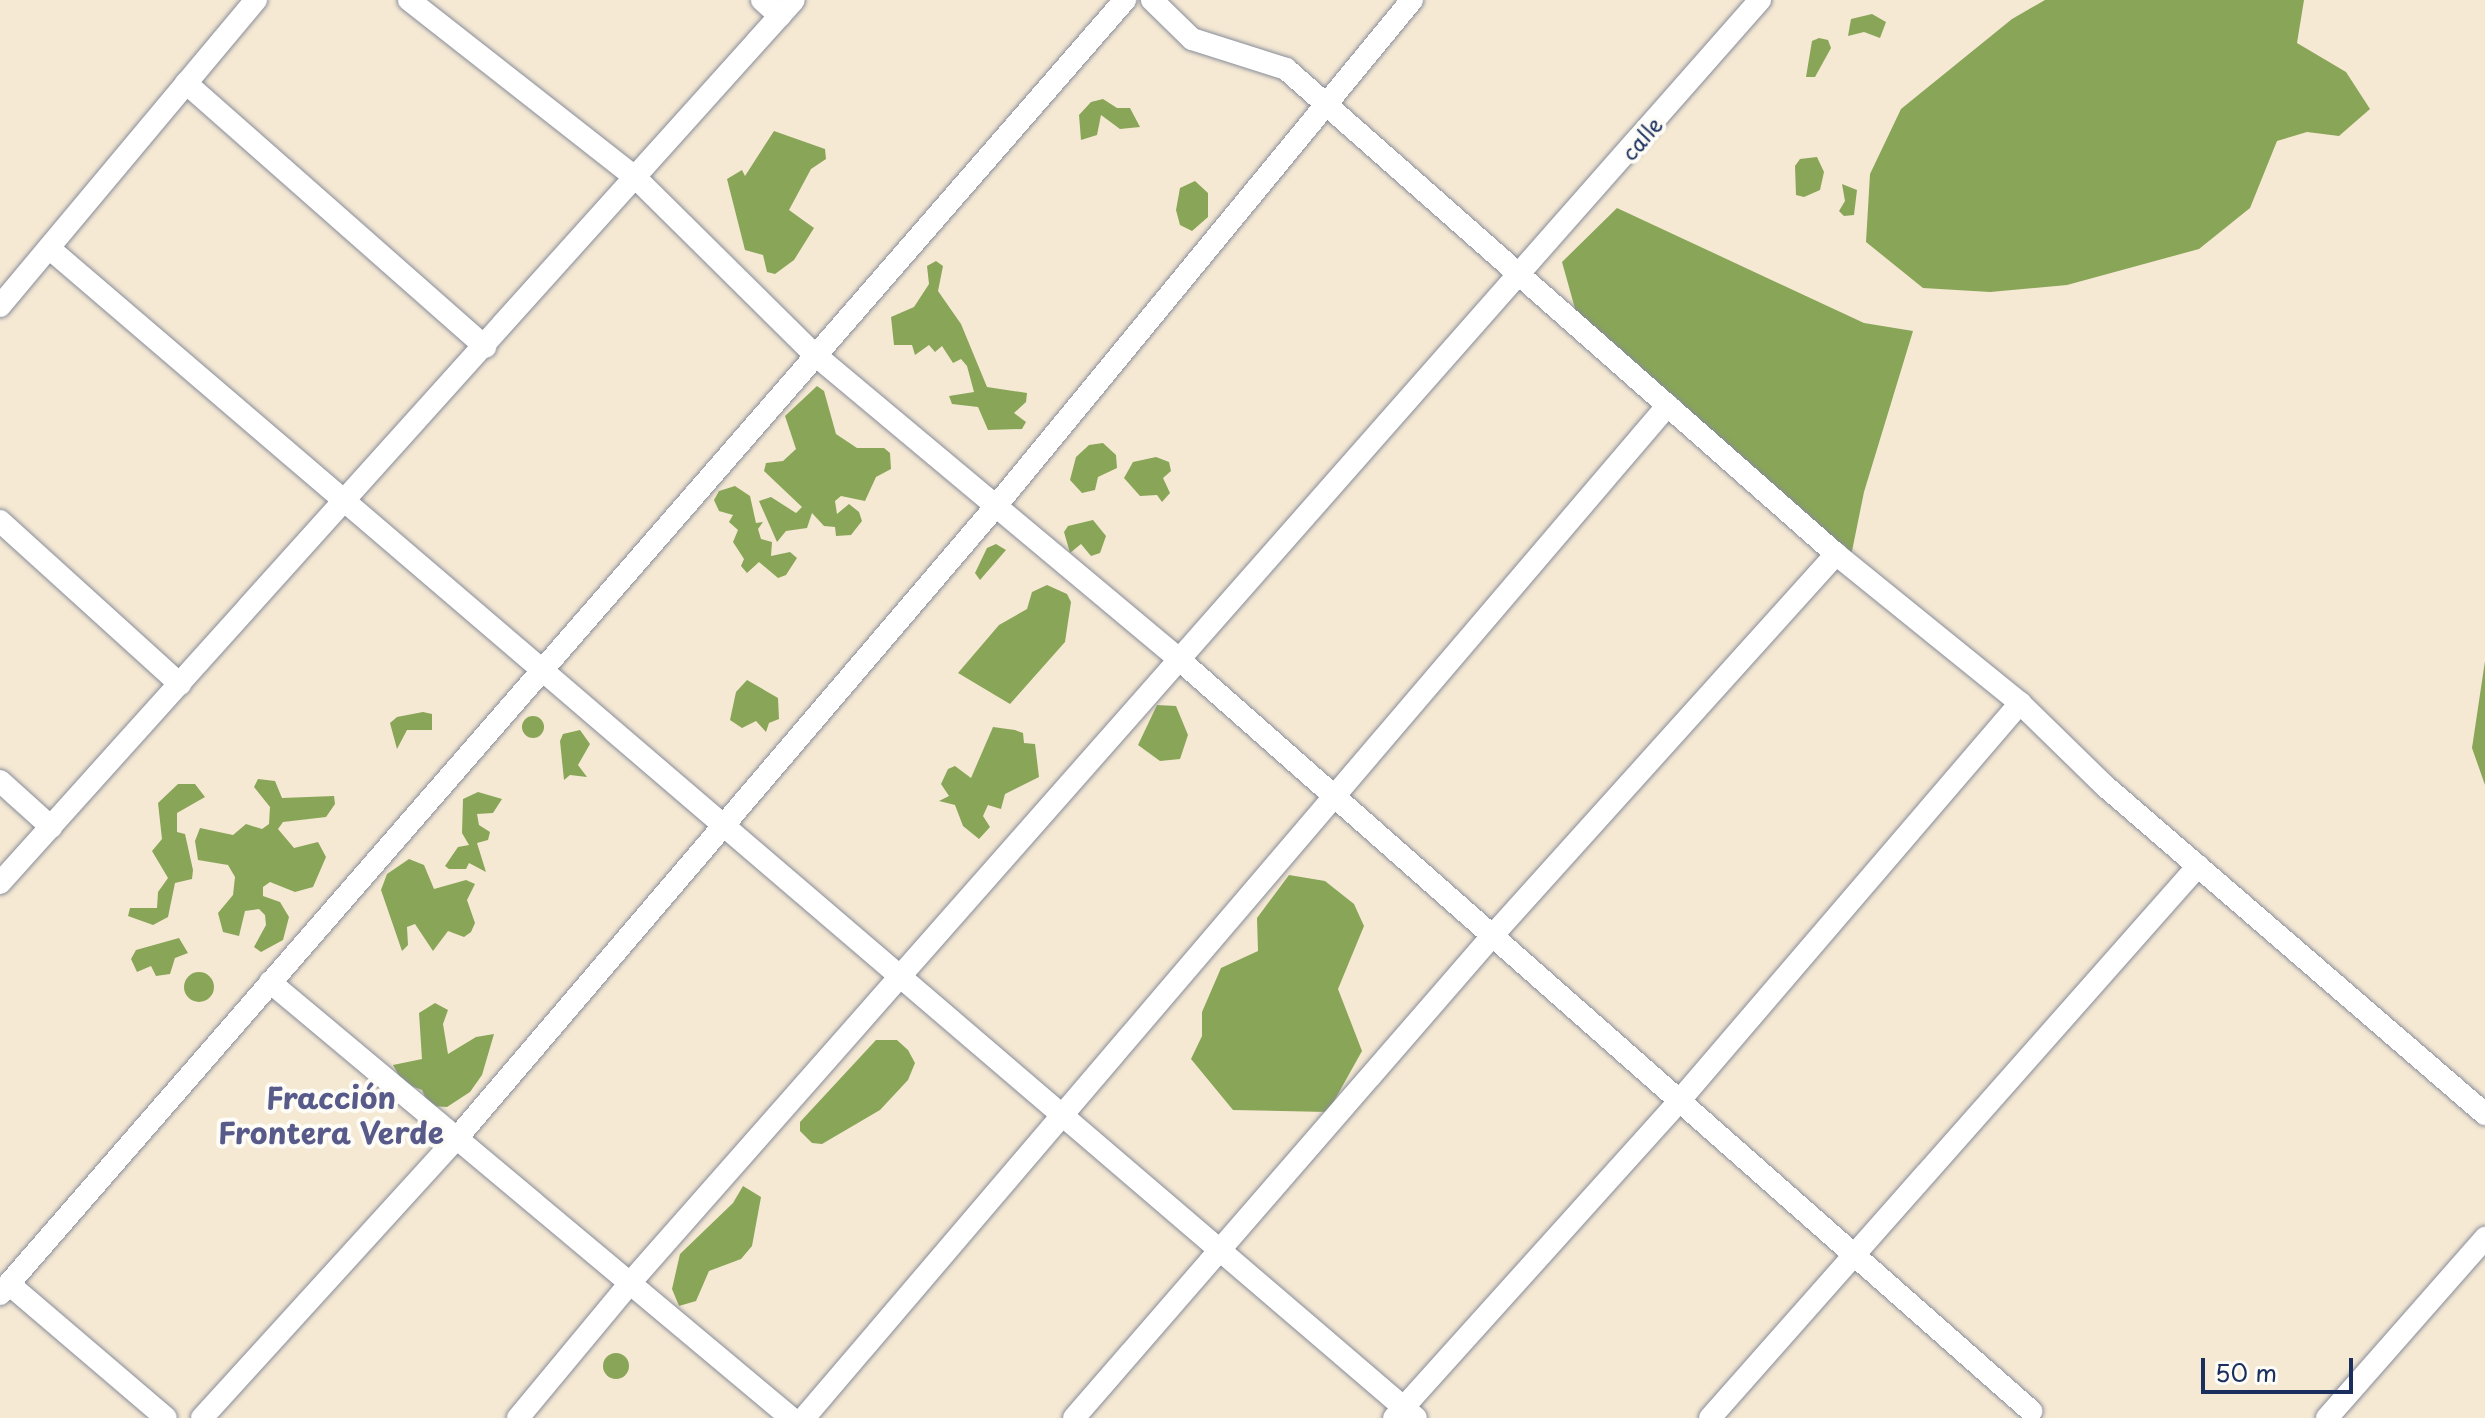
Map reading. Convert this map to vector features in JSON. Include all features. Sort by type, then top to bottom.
[{"type":"street","points":[[0,306],[256,0]]},
{"type":"street","points":[[409,0],[637,179],[813,353],[1181,661],[1856,1253],[2031,1411]]},
{"type":"street","points":[[0,883],[637,179],[787,8],[762,0]]},
{"type":"street","points":[[166,1418],[4,1289],[813,353],[1125,0]]},
{"type":"street","points":[[1152,0],[1192,39],[1286,69],[1836,554],[2020,703],[2198,866],[2485,1114]]},
{"type":"street","points":[[202,1418],[457,1138],[720,823],[996,506],[1324,102],[1412,0]]},
{"type":"street","name":"calle","points":[[518,1418],[630,1283],[1522,277],[1760,0]]},
{"type":"street","points":[[186,83],[485,347]]},
{"type":"street","points":[[49,248],[1062,1114],[1405,1414],[1680,1100],[2020,703]]},
{"type":"street","points":[[804,1418],[1668,405]]},
{"type":"street","points":[[0,521],[180,684]]},
{"type":"street","points":[[1074,1418],[1493,935],[1836,554]]},
{"type":"street","points":[[0,781],[51,827]]},
{"type":"street","points":[[1710,1418],[2198,866]]},
{"type":"street","points":[[270,982],[791,1418]]},
{"type":"street","points":[[2327,1418],[2485,1238]]},
{"type":"green space","points":[[2045,0],[2304,0],[2297,43],[2346,72],[2370,109],[2339,136],[2307,132],[2277,141],[2250,208],[2199,249],[2067,285],[1990,292],[1923,288],[1866,242],[1870,174],[1901,109],[2012,19]]},
{"type":"green space","points":[[1872,14],[1886,22],[1880,38],[1864,32],[1848,36],[1851,19]]},
{"type":"green space","points":[[1819,38],[1828,40],[1831,48],[1815,77],[1806,77],[1812,41]]},
{"type":"green space","points":[[1103,99],[1117,108],[1130,108],[1140,127],[1120,129],[1101,115],[1097,135],[1081,140],[1079,115],[1091,102]]},
{"type":"green space","points":[[774,131],[825,149],[826,159],[811,169],[789,210],[814,228],[794,260],[775,274],[767,272],[763,255],[745,250],[727,179],[742,170],[745,176]]},
{"type":"green space","points":[[1817,157],[1824,172],[1820,190],[1804,197],[1796,195],[1795,166],[1800,159]]},
{"type":"green space","points":[[1195,181],[1208,193],[1208,217],[1192,231],[1180,225],[1176,210],[1180,188]]},
{"type":"green space","points":[[1842,184],[1857,190],[1854,215],[1844,216],[1839,211],[1845,201]]},
{"type":"green space","points":[[1617,208],[1864,323],[1913,331],[1864,492],[1850,561],[1579,323],[1562,262]]},
{"type":"green space","points":[[936,261],[943,266],[938,291],[961,324],[987,387],[1027,393],[1026,402],[1014,413],[1026,422],[1022,429],[988,430],[978,407],[952,404],[949,396],[974,392],[967,366],[961,359],[953,363],[942,346],[935,352],[929,345],[915,355],[912,345],[894,345],[891,317],[914,307],[929,284],[927,266]]},
{"type":"green space","points":[[817,386],[824,391],[836,434],[857,448],[884,448],[890,453],[891,469],[876,477],[865,501],[841,496],[835,501],[837,514],[849,504],[859,512],[862,521],[851,535],[836,536],[835,527],[824,526],[812,513],[807,528],[786,531],[777,542],[759,501],[771,497],[796,513],[802,507],[764,471],[766,463],[783,461],[796,449],[785,416]]},
{"type":"green space","points":[[1103,443],[1116,455],[1117,468],[1098,477],[1095,490],[1082,493],[1070,480],[1076,457],[1089,445]]},
{"type":"green space","points":[[1156,457],[1169,462],[1171,471],[1163,478],[1170,493],[1162,502],[1157,495],[1140,496],[1124,478],[1133,462]]},
{"type":"green space","points":[[735,486],[750,496],[756,523],[763,522],[758,529],[761,539],[772,542],[771,556],[790,552],[797,558],[786,575],[778,578],[759,562],[747,573],[741,566],[744,559],[733,542],[738,530],[729,522],[733,515],[719,511],[714,500],[719,491]]},
{"type":"green space","points":[[1093,520],[1106,536],[1100,553],[1091,556],[1081,544],[1070,553],[1064,532],[1068,526]]},
{"type":"green space","points":[[996,544],[1006,550],[980,580],[975,573],[987,548]]},
{"type":"green space","points":[[1047,585],[1067,594],[1071,602],[1065,642],[1010,704],[958,673],[999,625],[1027,609],[1032,592]]},
{"type":"green space","points":[[2485,661],[2485,785],[2472,748]]},
{"type":"green space","points":[[747,680],[778,698],[779,719],[769,723],[766,732],[756,721],[742,728],[730,720],[736,692]]},
{"type":"green space","points":[[1157,705],[1176,706],[1188,735],[1180,759],[1160,761],[1138,745]]},
{"type":"green space","points":[[423,712],[432,714],[432,730],[407,730],[397,749],[390,723],[397,717]]},
{"type":"green space","points":[[529,716],[537,716],[544,727],[537,738],[529,738],[522,731],[522,723]]},
{"type":"green space","points":[[993,727],[1023,733],[1024,743],[1035,744],[1039,777],[1005,794],[1001,809],[988,805],[983,816],[990,827],[979,839],[963,826],[955,805],[939,801],[949,796],[941,784],[948,769],[955,766],[971,778]]},
{"type":"green space","points":[[580,730],[590,744],[578,765],[587,777],[570,775],[564,780],[560,741],[563,734]]},
{"type":"green space","points":[[258,779],[275,781],[282,798],[334,796],[335,804],[326,817],[283,822],[278,829],[294,848],[318,842],[326,857],[313,887],[295,892],[270,882],[263,887],[263,896],[280,902],[289,917],[283,940],[261,952],[254,947],[266,925],[265,915],[259,909],[245,911],[239,936],[223,932],[218,913],[233,895],[235,877],[228,865],[198,860],[195,841],[200,828],[233,835],[246,824],[262,829],[269,824],[270,807],[254,787]]},
{"type":"green space","points":[[178,784],[195,784],[205,797],[177,813],[177,832],[185,834],[192,879],[175,883],[168,917],[153,925],[128,916],[130,908],[157,908],[158,892],[168,878],[152,851],[162,839],[158,803]]},
{"type":"green space","points":[[478,792],[502,799],[493,813],[477,814],[479,825],[490,832],[488,840],[477,843],[486,872],[469,863],[466,869],[449,869],[445,866],[458,847],[469,845],[462,833],[463,799]]},
{"type":"green space","points":[[409,859],[424,865],[434,889],[466,880],[475,884],[467,900],[475,923],[471,932],[464,937],[448,931],[433,951],[415,924],[407,927],[408,945],[402,951],[381,890],[387,874]]},
{"type":"green space","points":[[1289,875],[1325,881],[1354,904],[1364,926],[1338,989],[1362,1051],[1328,1112],[1233,1110],[1191,1059],[1202,1036],[1202,1012],[1221,968],[1258,951],[1257,918]]},
{"type":"green space","points":[[179,938],[188,953],[175,958],[170,974],[156,976],[151,966],[137,972],[131,959],[136,950]]},
{"type":"green space","points":[[199,972],[209,977],[214,987],[209,997],[199,1002],[189,997],[184,987],[189,977]]},
{"type":"green space","points":[[435,1003],[448,1010],[443,1024],[448,1054],[476,1037],[494,1034],[482,1075],[470,1092],[447,1107],[429,1106],[422,1090],[403,1083],[393,1065],[422,1059],[419,1013]]},
{"type":"green space","points":[[876,1040],[897,1040],[908,1050],[915,1063],[908,1080],[880,1110],[822,1144],[812,1143],[800,1131],[800,1122]]},
{"type":"green space","points":[[743,1186],[761,1197],[752,1246],[741,1259],[709,1271],[696,1301],[679,1306],[672,1289],[680,1254],[733,1203]]},
{"type":"green space","points":[[616,1353],[625,1357],[629,1366],[625,1375],[616,1379],[607,1375],[603,1366],[607,1357]]},
{"type":"district","name":"Fracción Frontera Verde","points":[[331,1114]]}]
